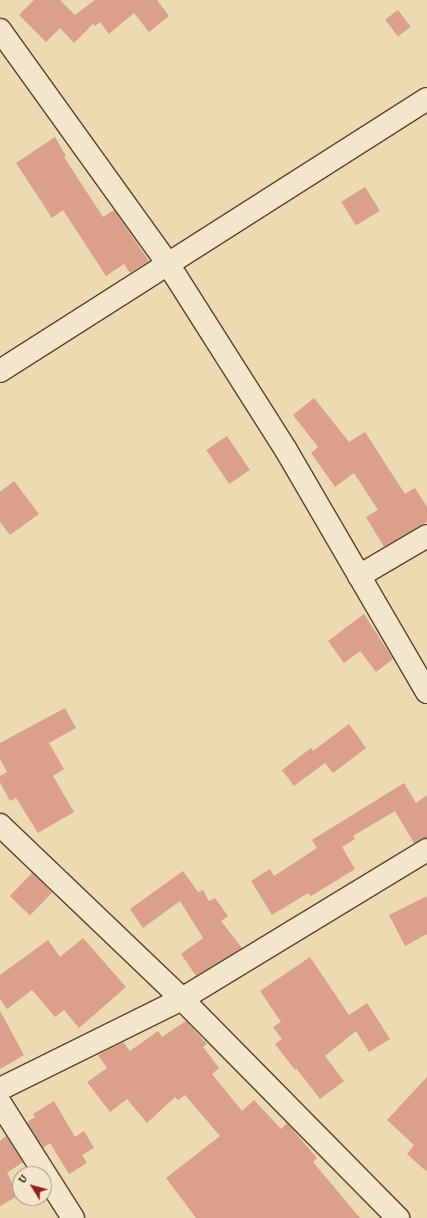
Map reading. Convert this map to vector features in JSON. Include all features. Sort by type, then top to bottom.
[{"type":"street","points":[[0,30],[168,264],[286,450],[427,692]]},
{"type":"street","points":[[0,371],[427,99]]},
{"type":"street","points":[[359,576],[427,536]]},
{"type":"street","points":[[0,826],[182,1000],[398,1218]]},
{"type":"street","points":[[0,1089],[182,1000],[427,850]]},
{"type":"street","points":[[0,1102],[74,1218]]},
{"type":"building","points":[[34,0],[60,0],[75,15],[95,0],[157,0],[169,16],[149,32],[134,13],[109,34],[100,22],[95,26],[93,24],[74,43],[60,28],[46,42],[19,15]]},
{"type":"building","points":[[398,10],[411,27],[398,36],[385,20]]},
{"type":"building","points":[[55,137],[66,156],[64,157],[103,217],[114,210],[149,261],[130,273],[124,264],[106,276],[63,210],[52,218],[16,163]]},
{"type":"building","points":[[365,187],[380,211],[356,226],[341,202]]},
{"type":"building","points":[[314,398],[349,442],[365,432],[405,494],[415,488],[427,507],[427,522],[384,547],[366,517],[378,510],[354,473],[335,487],[311,453],[318,447],[293,415]]},
{"type":"building","points":[[227,436],[250,470],[229,484],[206,450]]},
{"type":"building","points":[[14,481],[39,514],[10,535],[0,522],[0,492]]},
{"type":"building","points":[[364,614],[393,659],[376,672],[360,651],[344,663],[328,641]]},
{"type":"building","points":[[65,708],[76,728],[49,743],[64,769],[53,776],[74,812],[38,833],[16,798],[10,801],[0,782],[0,776],[7,772],[0,759],[0,743]]},
{"type":"building","points":[[349,724],[366,748],[333,773],[325,763],[294,786],[282,770],[311,748],[313,751]]},
{"type":"building","points":[[404,783],[416,803],[427,795],[427,837],[414,843],[395,811],[353,836],[355,839],[342,847],[355,869],[311,896],[308,893],[272,915],[251,881],[270,869],[274,876],[317,848],[312,840]]},
{"type":"building","points":[[183,871],[198,892],[203,890],[209,901],[215,898],[228,916],[221,921],[242,948],[196,976],[181,954],[203,938],[180,901],[143,928],[130,909]]},
{"type":"building","points":[[32,873],[52,892],[30,915],[10,896]]},
{"type":"building","points":[[427,896],[427,934],[405,946],[389,915]]},
{"type":"building","points":[[83,938],[126,987],[79,1028],[64,1010],[55,1017],[32,990],[7,1009],[0,999],[0,975],[48,940],[60,957]]},
{"type":"building","points":[[310,957],[349,1015],[367,1003],[390,1039],[369,1052],[356,1031],[325,1056],[344,1081],[320,1099],[275,1044],[282,1039],[273,1027],[281,1022],[260,991]]},
{"type":"building","points":[[0,1011],[24,1055],[0,1069]]},
{"type":"building","points":[[186,1021],[207,1044],[203,1047],[219,1068],[212,1074],[242,1111],[254,1100],[281,1129],[287,1123],[317,1158],[313,1162],[360,1218],[196,1218],[166,1178],[220,1136],[185,1095],[178,1100],[175,1097],[147,1123],[127,1099],[110,1112],[87,1082],[107,1068],[98,1055],[123,1042],[130,1051],[158,1031],[162,1037]]},
{"type":"building","points":[[427,1077],[427,1172],[407,1154],[414,1145],[387,1120]]},
{"type":"building","points":[[54,1101],[75,1137],[84,1131],[94,1148],[82,1155],[87,1163],[69,1174],[50,1143],[43,1148],[27,1122],[35,1117],[33,1114]]},
{"type":"building","points":[[6,1136],[23,1162],[17,1166],[12,1166],[12,1170],[7,1173],[12,1182],[12,1199],[0,1206],[0,1141]]}]
